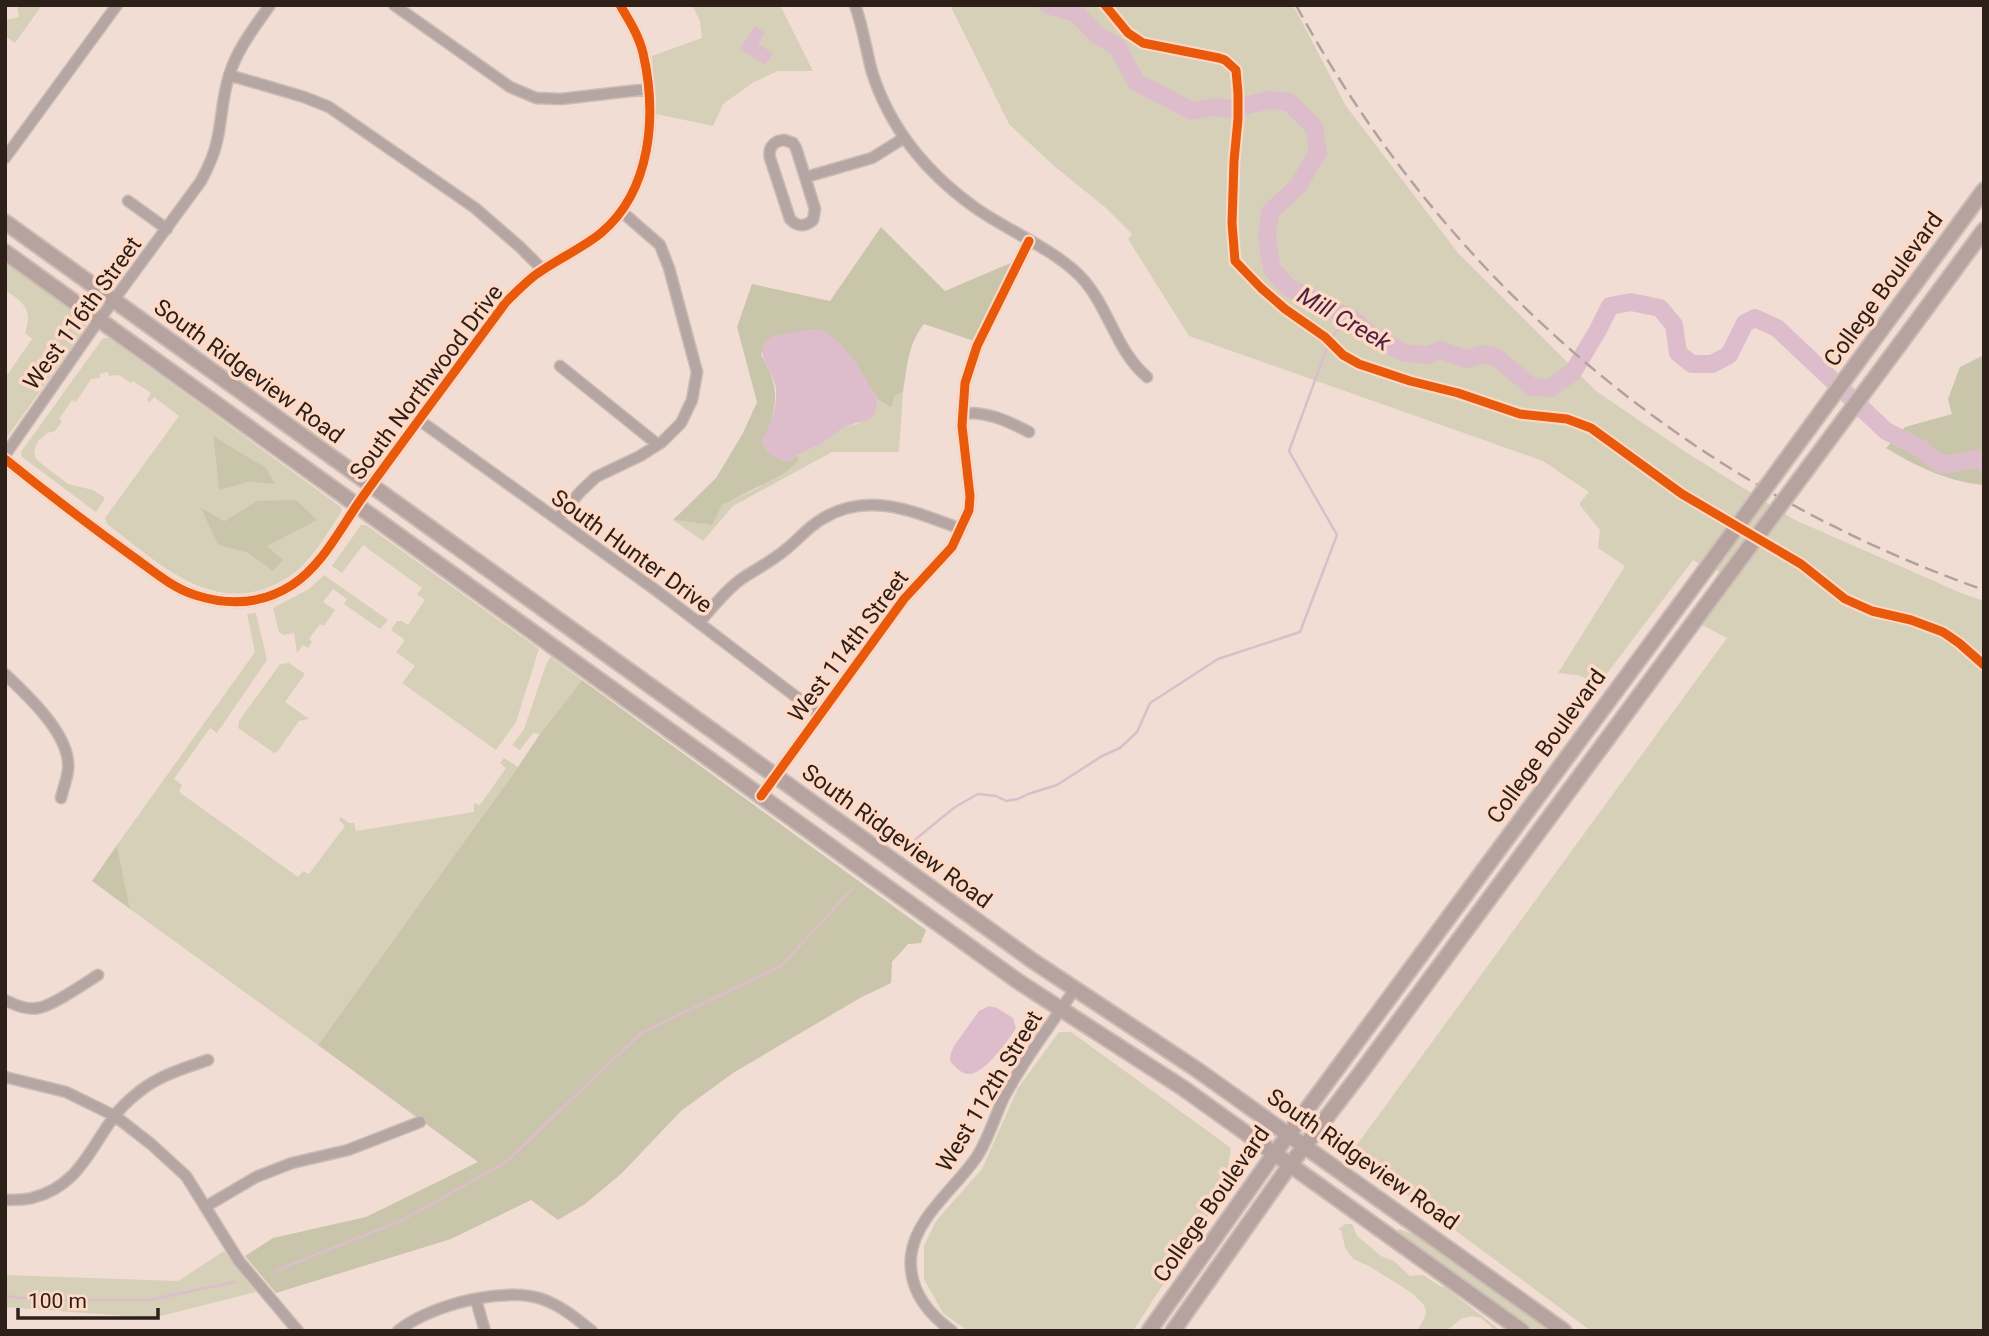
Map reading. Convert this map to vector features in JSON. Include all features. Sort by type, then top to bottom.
[{"type":"main road","name":"College Boulevard","points":[[1149,1331],[1287,1135],[1984,190]]},
{"type":"main road","name":"South Ridgeview Road","points":[[5,222],[1074,990],[1196,1069],[1564,1331]]},
{"type":"main road","name":"College Boulevard","points":[[1173,1331],[1290,1165],[1368,1064],[1984,230]]},
{"type":"main road","name":"South Ridgeview Road","points":[[5,252],[1061,1010],[1183,1088],[1522,1331]]},
{"type":"street","points":[[5,159],[117,5]]},
{"type":"street","name":"West 116th Street","points":[[5,457],[99,320],[201,181],[213,157],[229,75],[244,42],[270,5]]},
{"type":"street","points":[[394,5],[510,87],[536,98],[561,99],[648,89]]},
{"type":"street","name":"South Northwood Drive","points":[[5,457],[91,527],[168,581],[192,594],[216,601],[262,600],[292,585],[318,562],[370,486],[506,302],[532,277],[603,232],[621,211],[633,190],[646,154],[650,120],[648,89],[642,52],[633,27],[620,5]]},
{"type":"street","points":[[855,5],[880,93],[891,117],[918,156],[955,193],[1067,265],[1104,308],[1128,357],[1147,377]]},
{"type":"street","points":[[229,75],[329,107],[475,208],[543,270]]},
{"type":"street","points":[[806,177],[872,158],[904,138]]},
{"type":"street","points":[[784,140],[793,144],[806,177],[816,212],[810,223],[799,225],[792,222],[788,216],[769,158],[775,142],[784,140]]},
{"type":"street","name":"West 116th Street","points":[[128,201],[167,229]]},
{"type":"street","points":[[557,519],[596,477],[640,456],[681,423],[692,400],[697,372],[669,268],[660,245],[621,211]]},
{"type":"street","name":"West 114th Street","points":[[761,796],[904,599],[946,555],[961,529],[969,510],[970,496],[963,438],[965,383],[977,346],[1030,242]]},
{"type":"street","points":[[560,366],[657,444]]},
{"type":"street","points":[[963,413],[978,412],[1000,417],[1029,432]]},
{"type":"street","name":"South Hunter Drive","points":[[419,420],[820,715]]},
{"type":"street","points":[[699,624],[731,588],[784,551],[814,524],[834,512],[848,507],[877,504],[902,508],[961,529]]},
{"type":"street","points":[[5,674],[28,696],[67,749],[68,770],[61,797]]},
{"type":"street","points":[[5,1000],[18,1006],[38,1008],[97,975]]},
{"type":"street","name":"West 112th Street","points":[[953,1331],[934,1316],[919,1297],[912,1272],[913,1247],[917,1233],[980,1153],[1013,1082],[1074,990]]},
{"type":"street","points":[[5,1200],[31,1198],[55,1190],[75,1174],[115,1116],[141,1090],[168,1074],[208,1060]]},
{"type":"street","points":[[5,1077],[66,1093],[115,1116],[151,1144],[186,1176],[239,1261],[298,1331]]},
{"type":"street","points":[[205,1207],[256,1177],[292,1163],[348,1150],[420,1122]]},
{"type":"street","points":[[398,1331],[424,1315],[506,1294],[524,1294],[546,1300],[592,1331]]},
{"type":"street","points":[[475,1300],[485,1331]]},
{"type":"shaded area","points":[[17,5],[42,5],[15,43],[5,36],[5,20],[19,17]]},
{"type":"shaded area","points":[[692,5],[780,5],[813,71],[778,71],[754,82],[723,104],[713,126],[656,114],[652,56],[702,38],[700,21]]},
{"type":"shaded area","points":[[950,5],[1293,5],[1346,106],[1458,253],[1596,391],[1684,451],[1793,519],[1984,601],[1984,1331],[1591,1331],[1351,1153],[1727,638],[1694,621],[1726,577],[1704,561],[1701,565],[1693,560],[1599,684],[1577,675],[1558,673],[1625,566],[1598,548],[1600,530],[1579,504],[1589,492],[1543,461],[1189,336],[1128,239],[1132,234],[1009,124]]},
{"type":"shaded area","points":[[755,26],[765,33],[758,44],[773,53],[765,65],[740,49]]},
{"type":"shaded area","points":[[881,227],[945,291],[1013,262],[974,341],[924,324],[911,348],[903,392],[895,396],[891,408],[878,399],[855,363],[777,336],[770,338],[761,354],[775,390],[769,428],[789,462],[797,455],[799,460],[785,473],[722,505],[712,525],[673,520],[716,478],[743,433],[757,402],[737,327],[752,284],[830,301]]},
{"type":"shaded area","points":[[5,257],[84,315],[86,323],[84,330],[5,440],[5,378],[32,339],[25,333],[28,318],[25,307],[5,290]]},
{"type":"shaded area","points":[[812,329],[832,336],[841,345],[878,399],[875,413],[870,419],[846,426],[789,462],[772,456],[761,441],[773,416],[776,396],[775,383],[762,349],[772,337]]},
{"type":"shaded area","points":[[103,338],[109,338],[341,507],[342,511],[300,568],[272,586],[253,592],[232,594],[212,590],[174,574],[107,524],[105,518],[179,416],[154,397],[150,402],[147,400],[151,393],[119,375],[109,376],[108,372],[100,374],[100,378],[91,379],[76,402],[72,400],[59,419],[62,421],[55,431],[47,433],[38,441],[34,451],[38,461],[68,484],[93,490],[104,497],[96,512],[22,457],[21,452]],"holes":[[[213,437],[274,484],[248,482],[219,489]],[[202,509],[225,521],[273,570],[248,553],[218,545]]]},
{"type":"shaded area","points":[[1984,355],[1984,485],[1933,472],[1886,448],[1905,427],[1952,414],[1948,399],[1960,367]]},
{"type":"shaded area","points":[[903,392],[899,452],[832,452],[733,506],[703,541],[673,520],[711,525],[721,505],[756,489],[798,460],[797,455],[875,412],[878,399],[891,408],[895,396]]},
{"type":"shaded area","points":[[213,436],[266,468],[275,484],[248,482],[219,490]]},
{"type":"shaded area","points":[[296,500],[317,520],[267,546],[283,560],[273,571],[248,553],[218,545],[201,508],[225,521],[257,501]]},
{"type":"shaded area","points":[[361,525],[366,525],[539,649],[516,722],[496,750],[402,683],[415,666],[396,652],[405,640],[391,630],[397,621],[408,625],[425,600],[417,594],[422,588],[363,545],[342,573],[332,566]]},
{"type":"shaded area","points":[[324,575],[388,620],[380,629],[344,604],[347,599],[333,589],[323,602],[335,610],[324,626],[320,624],[309,639],[312,642],[308,648],[303,645],[297,653],[294,633],[283,635],[279,632],[273,608],[309,589]]},
{"type":"shaded area","points":[[256,613],[267,660],[217,733],[210,728],[174,779],[182,785],[179,792],[298,877],[303,871],[309,874],[345,826],[339,820],[341,817],[354,823],[356,831],[474,812],[474,803],[480,805],[506,768],[500,763],[504,758],[518,767],[318,1045],[130,909],[117,845],[255,652],[247,614]]},
{"type":"shaded area","points":[[551,657],[582,680],[540,734],[533,733],[520,750],[512,745],[524,729]]},
{"type":"shaded area","points":[[289,663],[305,674],[285,702],[309,719],[299,721],[274,753],[238,728],[239,721],[280,664]]},
{"type":"shaded area","points":[[582,680],[926,930],[921,943],[908,944],[892,962],[891,983],[860,998],[733,1073],[681,1111],[621,1174],[585,1204],[558,1220],[531,1200],[451,1239],[276,1293],[245,1256],[273,1238],[366,1217],[478,1162],[318,1045],[540,734]]},
{"type":"shaded area","points":[[117,845],[130,909],[92,881]]},
{"type":"shaded area","points":[[989,1006],[1013,1018],[1016,1028],[1002,1049],[988,1063],[974,1073],[965,1074],[950,1061],[951,1053],[979,1011]]},
{"type":"shaded area","points":[[1059,1032],[1071,1032],[1231,1148],[1224,1191],[1133,1331],[968,1331],[943,1313],[924,1279],[924,1246],[936,1221],[982,1169],[1018,1088]]},
{"type":"shaded area","points":[[1352,1224],[1357,1236],[1381,1256],[1394,1261],[1410,1276],[1423,1275],[1445,1287],[1501,1331],[1496,1331],[1481,1318],[1472,1316],[1461,1319],[1446,1331],[1417,1331],[1425,1317],[1424,1305],[1412,1293],[1353,1259],[1345,1247],[1341,1230],[1338,1229]]},
{"type":"shaded area","points":[[1399,1229],[1421,1237],[1554,1331],[1532,1331],[1396,1232]]},
{"type":"shaded area","points":[[224,1251],[256,1292],[153,1318],[5,1307],[5,1275],[178,1281]]},
{"type":"waterway","name":"Mill Creek","points":[[1048,5],[1076,13],[1097,35],[1117,46],[1136,82],[1192,111],[1214,107],[1233,109],[1268,100],[1289,102],[1314,127],[1318,152],[1298,186],[1270,212],[1267,239],[1272,269],[1288,287],[1354,320],[1368,333],[1404,353],[1428,355],[1440,350],[1467,359],[1483,354],[1496,357],[1532,387],[1550,388],[1573,372],[1610,306],[1631,302],[1660,308],[1674,325],[1678,353],[1692,364],[1712,364],[1729,355],[1745,323],[1755,318],[1777,328],[1886,431],[1922,449],[1943,465],[1975,459],[1984,463]]},
{"type":"waterway","points":[[906,847],[955,807],[978,794],[996,796],[1006,801],[1057,785],[1102,756],[1120,748],[1137,732],[1150,703],[1218,659],[1300,632],[1337,535],[1289,451],[1328,345],[1336,331],[1354,320]]},
{"type":"waterway","points":[[275,1271],[403,1220],[506,1162],[641,1033],[781,966],[852,889]]},
{"type":"waterway","points":[[5,1296],[40,1300],[149,1300],[234,1282]]},
{"type":"railway","points":[[1296,5],[1356,105],[1425,199],[1502,284],[1585,362],[1676,432],[1773,494],[1876,546],[1984,590]]},
{"type":"cycle path","points":[[5,459],[162,578],[187,592],[208,599],[245,602],[269,597],[292,585],[323,555],[506,302],[534,276],[601,233],[618,215],[631,195],[646,150],[650,101],[641,47],[620,5]]},
{"type":"cycle path","points":[[1105,5],[1128,33],[1143,43],[1219,58],[1236,70],[1238,119],[1232,223],[1235,261],[1285,309],[1325,337],[1343,355],[1359,364],[1520,414],[1567,419],[1591,428],[1682,494],[1801,564],[1845,599],[1872,611],[1911,620],[1943,632],[1984,665]]},
{"type":"cycle path","points":[[761,796],[904,599],[952,547],[969,510],[970,496],[962,426],[965,383],[977,346],[1029,241]]}]
